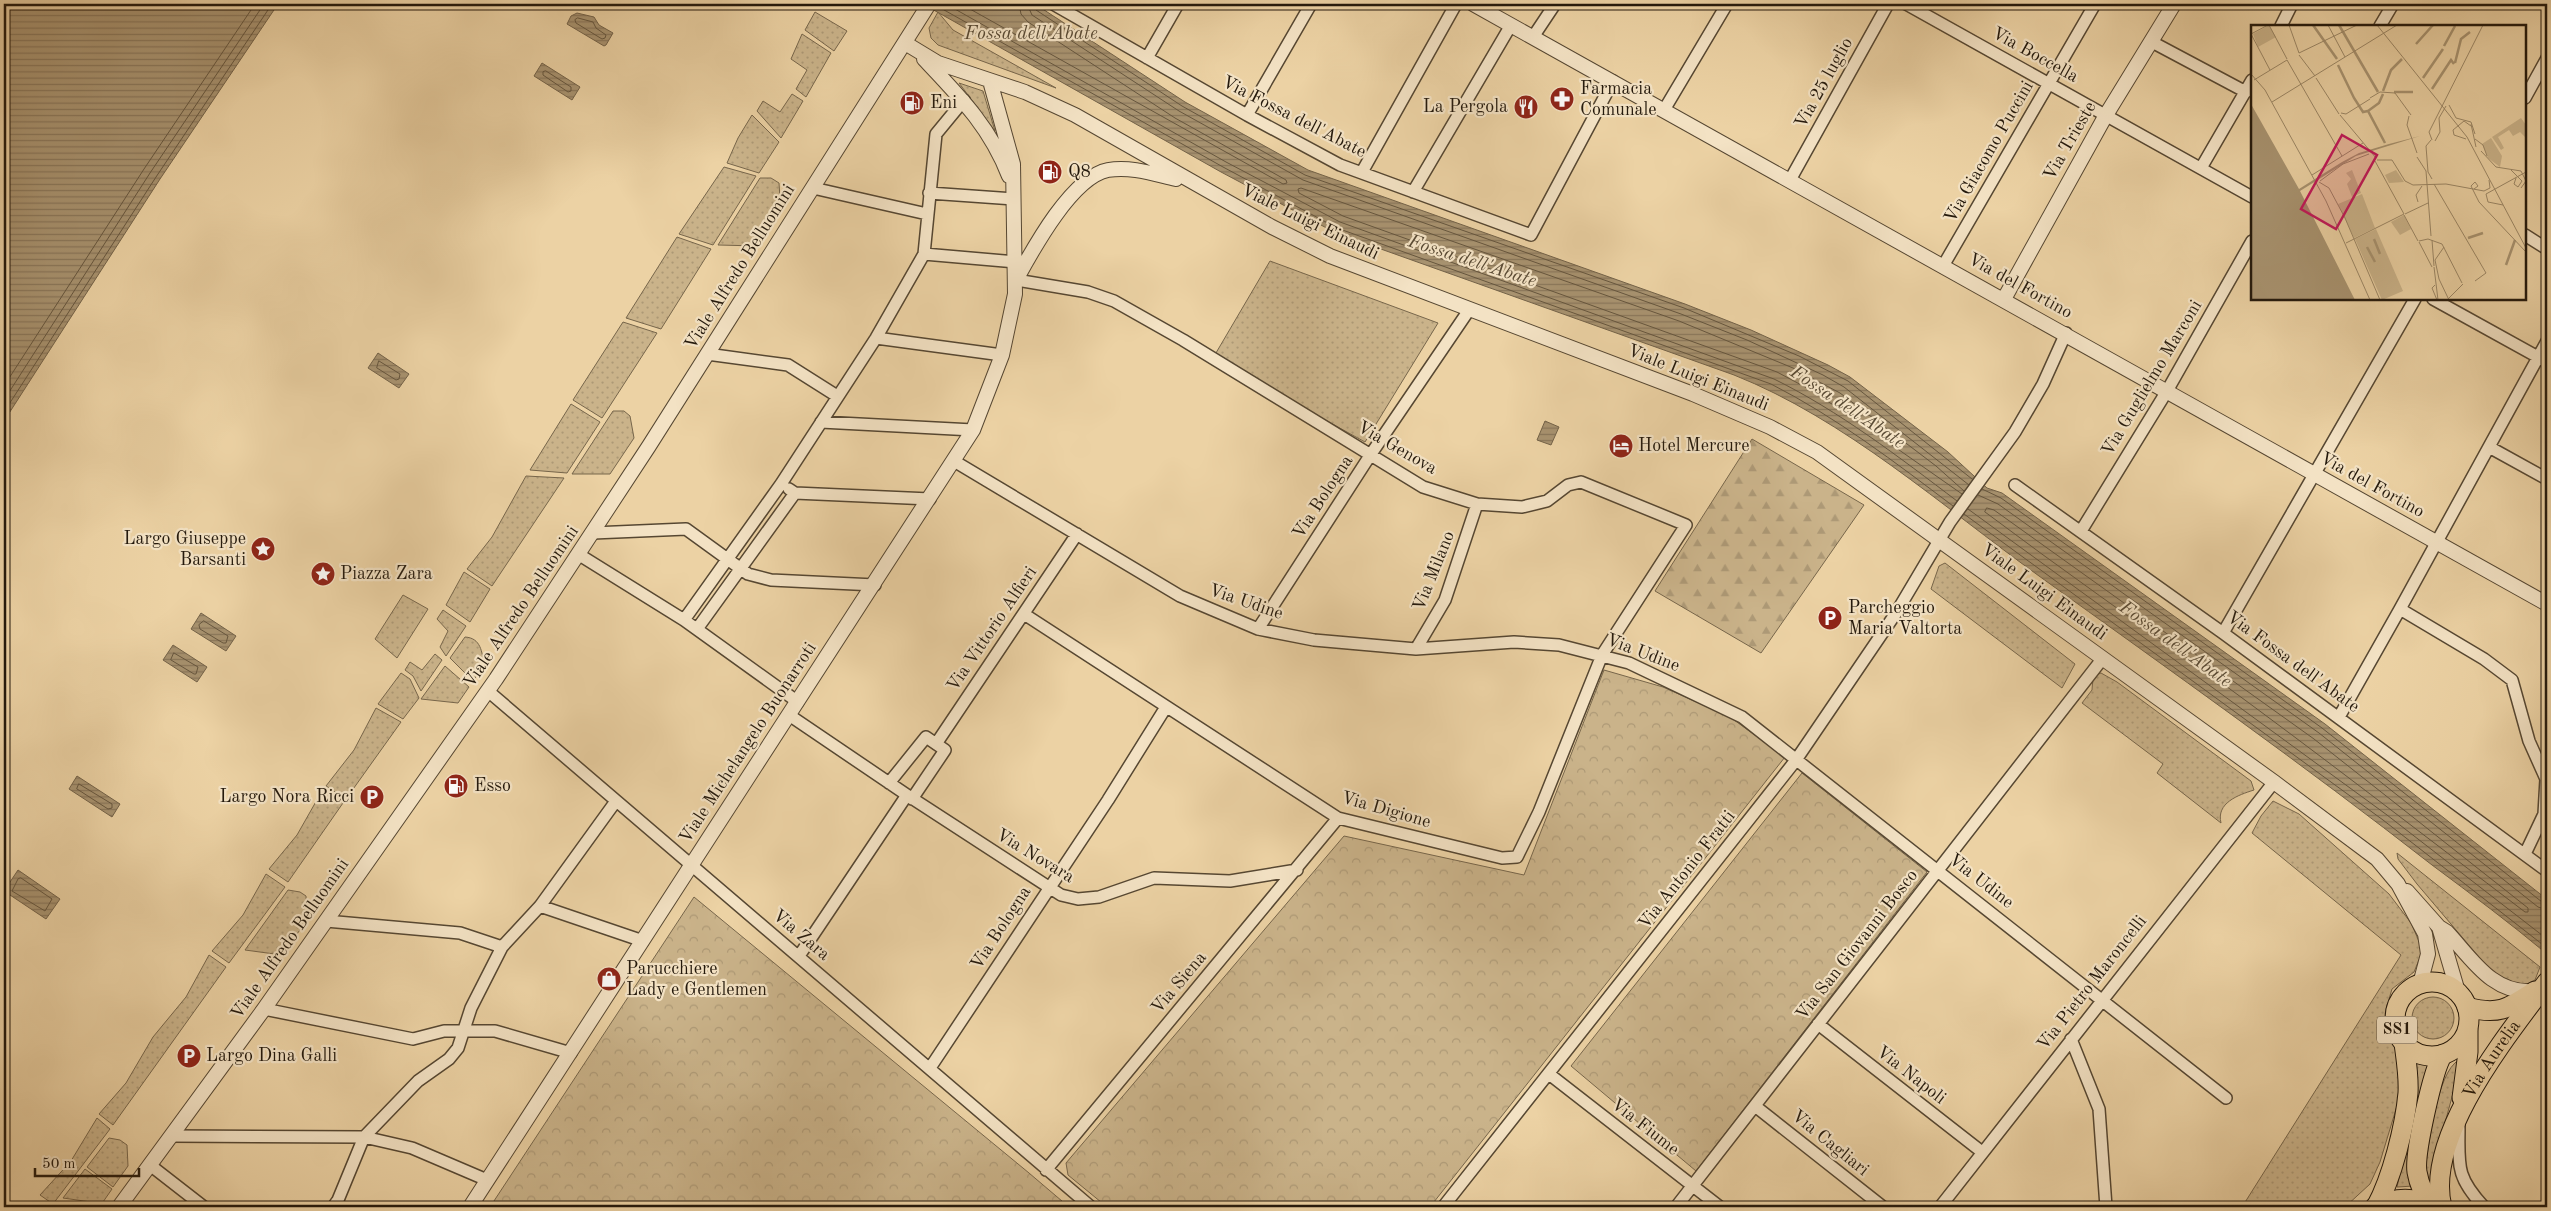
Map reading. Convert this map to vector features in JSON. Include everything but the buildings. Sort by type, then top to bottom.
[{"type":"main road","points":[[2420,984],[2440,982],[2463,999],[2469,1022],[2468,1030],[2457,1047],[2443,1054],[2437,1068],[2417,1158],[2420,1182],[2433,1207]]},
{"type":"main road","name":"SS1","points":[[2420,984],[2406,992],[2398,1005],[2397,1029],[2404,1043],[2411,1049],[2426,1055],[2443,1054]]},
{"type":"main road","name":"Via Aurelia","points":[[2463,999],[2488,1012],[2497,1011],[2515,1005],[2543,985]]},
{"type":"main road","name":"Via Aurelia","points":[[2442,1207],[2438,1186],[2440,1167],[2460,1114],[2481,1073],[2543,985]]},
{"type":"main road","name":"Via Aurelia","points":[[2460,1114],[2468,1052],[2468,1030]]},
{"type":"main road","points":[[2376,1207],[2391,1173],[2406,1110],[2408,1080],[2404,1043]]},
{"type":"main road","points":[[2376,1207],[2389,1201],[2404,1198],[2419,1201],[2433,1207]]},
{"type":"street","name":"Via Fossa dell'Abate","points":[[1053,4],[1247,115],[1340,165],[1531,235],[1613,81]]},
{"type":"street","points":[[1148,58],[1178,4]]},
{"type":"street","points":[[1247,115],[1311,4]]},
{"type":"street","points":[[1362,172],[1456,4]]},
{"type":"street","name":"Via del Fortino","points":[[1473,4],[2066,333],[2313,474],[2547,604]]},
{"type":"street","points":[[1533,37],[1555,4]]},
{"type":"street","points":[[1664,110],[1727,4]]},
{"type":"street","name":"Via 25 luglio","points":[[1790,180],[1888,4]]},
{"type":"street","name":"Via Boccella","points":[[1906,4],[2251,196]]},
{"type":"street","name":"Via Giacomo Puccini","points":[[1943,266],[2095,4]]},
{"type":"street","name":"Via Trieste","points":[[2004,299],[2106,115],[2174,4]]},
{"type":"street","points":[[2281,25],[2292,4]]},
{"type":"street","points":[[2381,25],[2394,4]]},
{"type":"street","name":"Viale Alfredo Belluomini","points":[[119,1207],[264,1009],[488,691],[592,533],[813,188],[910,46],[928,6]]},
{"type":"street","points":[[1413,192],[1511,25]]},
{"type":"street","points":[[2152,42],[2246,92]]},
{"type":"street","name":"Viale Luigi Einaudi","points":[[910,46],[938,63],[1041,99],[1075,114],[1194,184],[1330,256],[1693,394],[1770,427],[1825,458],[2274,782],[2377,859],[2398,884],[2419,902],[2439,927],[2447,932],[2496,983],[2517,992],[2543,985]]},
{"type":"street","name":"Viale Michelangelo Buonarroti","points":[[910,46],[964,100],[994,141],[1014,194]]},
{"type":"street","points":[[2526,96],[2547,58]]},
{"type":"street","name":"Viale Michelangelo Buonarroti","points":[[470,1207],[571,1053],[690,865],[875,585],[973,430],[1002,356],[1011,320],[1016,280],[1014,194],[1008,142],[990,81]]},
{"type":"street","points":[[2201,168],[2251,82]]},
{"type":"street","points":[[684,620],[728,561],[781,484],[876,338],[924,254],[936,134],[964,100]]},
{"type":"street","name":"Viale Michelangelo Buonarroti","points":[[1016,280],[1039,240],[1059,212],[1080,187],[1095,174],[1115,169],[1140,170],[1194,184]]},
{"type":"street","points":[[813,188],[927,214]]},
{"type":"street","points":[[929,193],[1014,194]]},
{"type":"street","points":[[2526,236],[2547,249]]},
{"type":"street","name":"Via Guglielmo Marconi","points":[[2081,531],[2167,390],[2251,243]]},
{"type":"street","points":[[924,254],[1016,262]]},
{"type":"street","name":"Via Genova","points":[[1016,280],[1088,292],[1106,297],[1164,328],[1423,487],[1477,504],[1529,506],[1550,500],[1570,484],[1581,482],[1686,525],[1602,655]]},
{"type":"street","points":[[2223,633],[2414,300]]},
{"type":"street","points":[[2435,300],[2543,359]]},
{"type":"street","name":"Via Bologna","points":[[1258,629],[1371,454],[1469,310]]},
{"type":"street","name":"Via Antonio Fratti","points":[[1443,1207],[1796,760],[1896,612],[1950,522],[1986,476],[2015,432],[2043,384],[2066,333]]},
{"type":"street","points":[[876,338],[1002,356]]},
{"type":"street","points":[[2338,717],[2489,447],[2543,359],[2547,341]]},
{"type":"street","points":[[707,354],[788,365],[837,396]]},
{"type":"street","points":[[821,422],[973,430]]},
{"type":"street","points":[[2489,447],[2547,479]]},
{"type":"street","name":"Via Udine","points":[[954,461],[1180,596],[1258,629],[1314,640],[1416,648],[1514,642],[1559,645],[1629,663],[1724,707],[1742,717],[1938,869],[2226,1098]]},
{"type":"street","points":[[781,484],[795,493],[930,498]]},
{"type":"street","name":"Via Fossa dell'Abate","points":[[2015,485],[2223,633],[2547,871]]},
{"type":"street","points":[[697,629],[795,493]]},
{"type":"street","name":"Via Milano","points":[[1416,648],[1445,600],[1477,504]]},
{"type":"street","points":[[592,533],[686,529],[739,570],[771,580],[875,585]]},
{"type":"street","name":"Via Vittorio Alfieri","points":[[936,744],[1077,534]]},
{"type":"street","points":[[578,554],[684,620],[798,702]]},
{"type":"street","points":[[2400,609],[2484,659],[2512,680],[2529,741],[2546,779],[2544,814],[2525,854]]},
{"type":"street","name":"Via Digione","points":[[1024,614],[1338,818],[1502,858],[1516,857],[1539,812],[1602,655]]},
{"type":"street","name":"Via San Giovanni Bosco","points":[[1676,1207],[2102,658]]},
{"type":"street","name":"Via Zara","points":[[488,691],[1091,1207]]},
{"type":"street","name":"Via Bologna","points":[[930,1068],[1108,800],[1166,707]]},
{"type":"street","name":"Via Novara","points":[[789,715],[1048,888],[1068,897],[1084,899],[1099,897],[1146,879],[1230,881],[1297,870]]},
{"type":"street","points":[[799,956],[945,750],[926,738],[889,782]]},
{"type":"street","name":"Via Pietro Maroncelli","points":[[1940,1207],[2274,782]]},
{"type":"street","points":[[333,1207],[338,1200],[364,1137],[418,1082],[449,1059],[458,1048],[472,1008],[502,947],[540,906],[616,801]]},
{"type":"street","name":"Via Siena","points":[[1046,1170],[1297,870],[1338,818]]},
{"type":"street","name":"Viale Luigi Einaudi","points":[[2398,884],[2427,942],[2428,959],[2420,984]]},
{"type":"street","points":[[540,906],[643,941]]},
{"type":"street","points":[[326,921],[460,933],[502,947]]},
{"type":"street","name":"Viale Luigi Einaudi","points":[[2439,927],[2463,999]]},
{"type":"street","points":[[264,1009],[413,1039],[444,1031],[464,1029],[495,1031],[571,1053]]},
{"type":"street","name":"Via Napoli","points":[[1818,1024],[1982,1152]]},
{"type":"street","points":[[2071,1039],[2099,1109],[2106,1178],[2106,1207]]},
{"type":"street","name":"Via Fiume","points":[[1549,1074],[1720,1207]]},
{"type":"street","name":"Via Cagliari","points":[[1755,1106],[1883,1207]]},
{"type":"street","points":[[2460,1114],[2460,1175],[2467,1188],[2484,1207]]},
{"type":"street","points":[[171,1136],[364,1137],[412,1148],[487,1180]]},
{"type":"street","points":[[150,1165],[204,1207]]},
{"type":"green space","points":[[815,12],[847,31],[834,51],[805,30]]},
{"type":"green space","points":[[938,12],[953,30],[1056,88],[938,45],[931,38],[929,28]]},
{"type":"green space","points":[[802,34],[831,53],[806,97],[796,89],[807,70],[791,59]]},
{"type":"green space","points":[[959,83],[983,91],[995,131]]},
{"type":"green space","points":[[792,94],[803,101],[781,138],[757,111],[763,101],[780,112]]},
{"type":"green space","points":[[752,115],[779,142],[759,173],[727,163],[738,138]]},
{"type":"green space","points":[[724,167],[756,176],[713,245],[679,234]]},
{"type":"green space","points":[[760,178],[771,178],[779,183],[780,199],[771,214],[775,217],[758,246],[718,245]]},
{"type":"green space","points":[[677,237],[711,249],[661,329],[626,318]]},
{"type":"green space","points":[[1270,261],[1438,323],[1365,442],[1213,358]]},
{"type":"green space","points":[[623,322],[657,333],[602,418],[573,400]]},
{"type":"green space","points":[[571,404],[600,422],[567,473],[530,470]]},
{"type":"green space","points":[[613,411],[624,411],[630,416],[634,438],[610,474],[572,474]]},
{"type":"green space","points":[[1752,439],[1864,505],[1761,653],[1655,591]]},
{"type":"green space","points":[[526,476],[564,478],[492,586],[467,569],[492,537]]},
{"type":"green space","points":[[1945,563],[2075,664],[2062,688],[1931,589],[1939,566]]},
{"type":"green space","points":[[464,572],[490,589],[470,622],[446,605]]},
{"type":"green space","points":[[403,595],[428,609],[397,658],[375,639]]},
{"type":"green space","points":[[443,610],[466,626],[446,656],[440,647],[448,631],[437,619]]},
{"type":"green space","points":[[465,637],[478,643],[484,665],[473,681],[450,658]]},
{"type":"green space","points":[[435,654],[442,660],[421,691],[413,676],[405,670],[410,662],[422,670]]},
{"type":"green space","points":[[445,666],[469,687],[458,703],[421,699]]},
{"type":"green space","points":[[1604,670],[1663,687],[1730,717],[1785,757],[1430,1207],[1107,1207],[1068,1175],[1066,1163],[1344,836],[1524,875]]},
{"type":"green space","points":[[401,673],[410,679],[419,698],[403,719],[378,704]]},
{"type":"green space","points":[[2101,673],[2117,682],[2251,781],[2254,790],[2235,797],[2225,805],[2220,816],[2221,823],[2157,773],[2163,764],[2082,703],[2092,690],[2093,676]]},
{"type":"green space","points":[[376,708],[401,722],[346,799],[326,786],[354,750]]},
{"type":"green space","points":[[1802,773],[1927,872],[1696,1171],[1571,1066]]},
{"type":"green space","points":[[322,791],[343,803],[288,882],[269,869],[297,835]]},
{"type":"green space","points":[[2273,801],[2299,814],[2389,894],[2411,923],[2421,946],[2421,955],[2414,972],[2392,989],[2386,1009],[2387,1031],[2395,1048],[2401,1075],[2400,1096],[2380,1162],[2370,1184],[2345,1207],[2242,1207],[2401,955],[2252,833],[2261,816]]},
{"type":"green space","points":[[2397,853],[2540,967],[2535,980],[2527,984],[2512,983],[2490,970],[2417,884],[2398,859]]},
{"type":"green space","points":[[266,874],[285,887],[229,963],[212,951],[243,915]]},
{"type":"green space","points":[[288,890],[300,892],[306,896],[307,920],[282,955],[245,950]]},
{"type":"green space","points":[[694,897],[1029,1173],[1069,1207],[490,1207]]},
{"type":"green space","points":[[209,955],[226,967],[113,1125],[99,1114],[126,1083],[153,1037],[186,997]]},
{"type":"green space","points":[[2433,997],[2448,1003],[2454,1018],[2448,1033],[2433,1039],[2418,1033],[2412,1018],[2418,1003]]},
{"type":"green space","points":[[2459,1060],[2461,1064],[2431,1174],[2432,1186],[2424,1177],[2434,1113],[2444,1080],[2451,1067]]},
{"type":"green space","points":[[2415,1062],[2429,1065],[2414,1186],[2397,1187],[2406,1146]]},
{"type":"green space","points":[[97,1118],[110,1129],[53,1204],[40,1195],[71,1161]]},
{"type":"green space","points":[[109,1138],[120,1140],[127,1145],[128,1166],[113,1187],[87,1167]]},
{"type":"green space","points":[[85,1169],[112,1189],[103,1202],[63,1198]]},
{"type":"water","points":[[4,4],[278,4],[160,179],[4,421]]},
{"type":"water","name":"Fossa dell'Abate","points":[[923,4],[1035,4],[1185,102],[1308,170],[1685,304],[1751,330],[1850,377],[1948,452],[1987,488],[2002,493],[2325,724],[2544,897],[2547,900],[2547,954],[2335,791],[2039,576],[1892,466],[1815,415],[1775,393],[1734,375],[1336,233],[1221,172]]},
{"type":"water","points":[[577,13],[594,17],[599,25],[613,33],[606,45],[604,46],[567,24],[571,16]]},
{"type":"water","points":[[542,63],[580,87],[572,100],[534,76]]},
{"type":"water","points":[[378,353],[409,374],[399,388],[368,368]]},
{"type":"water","points":[[1545,421],[1559,427],[1551,445],[1537,440]]},
{"type":"water","points":[[321,565],[327,568],[330,574],[327,580],[321,583],[315,580],[312,574],[315,568]]},
{"type":"water","points":[[201,613],[236,636],[226,651],[191,629]]},
{"type":"water","points":[[173,645],[207,667],[197,682],[163,660]]},
{"type":"water","points":[[77,776],[120,804],[112,817],[69,789]]},
{"type":"water","points":[[18,870],[60,899],[46,919],[4,891]]},
{"type":"place","name":"Farmacia Comunale","points":[[1562,99]]},
{"type":"place","name":"Eni","points":[[912,103]]},
{"type":"place","name":"La Pergola","points":[[1526,107]]},
{"type":"place","name":"Q8","points":[[1050,172]]},
{"type":"place","name":"Hotel Mercure","points":[[1621,446]]},
{"type":"place","name":"Largo Giuseppe Barsanti","points":[[263,549]]},
{"type":"place","name":"Piazza Zara","points":[[323,574]]},
{"type":"place","name":"Parcheggio Maria Valtorta","points":[[1830,618]]},
{"type":"place","name":"Esso","points":[[456,786]]},
{"type":"place","name":"Largo Nora Ricci","points":[[372,797]]},
{"type":"place","name":"Parucchiere Lady e Gentlemen","points":[[609,979]]},
{"type":"place","name":"Largo Dina Galli","points":[[189,1056]]}]
